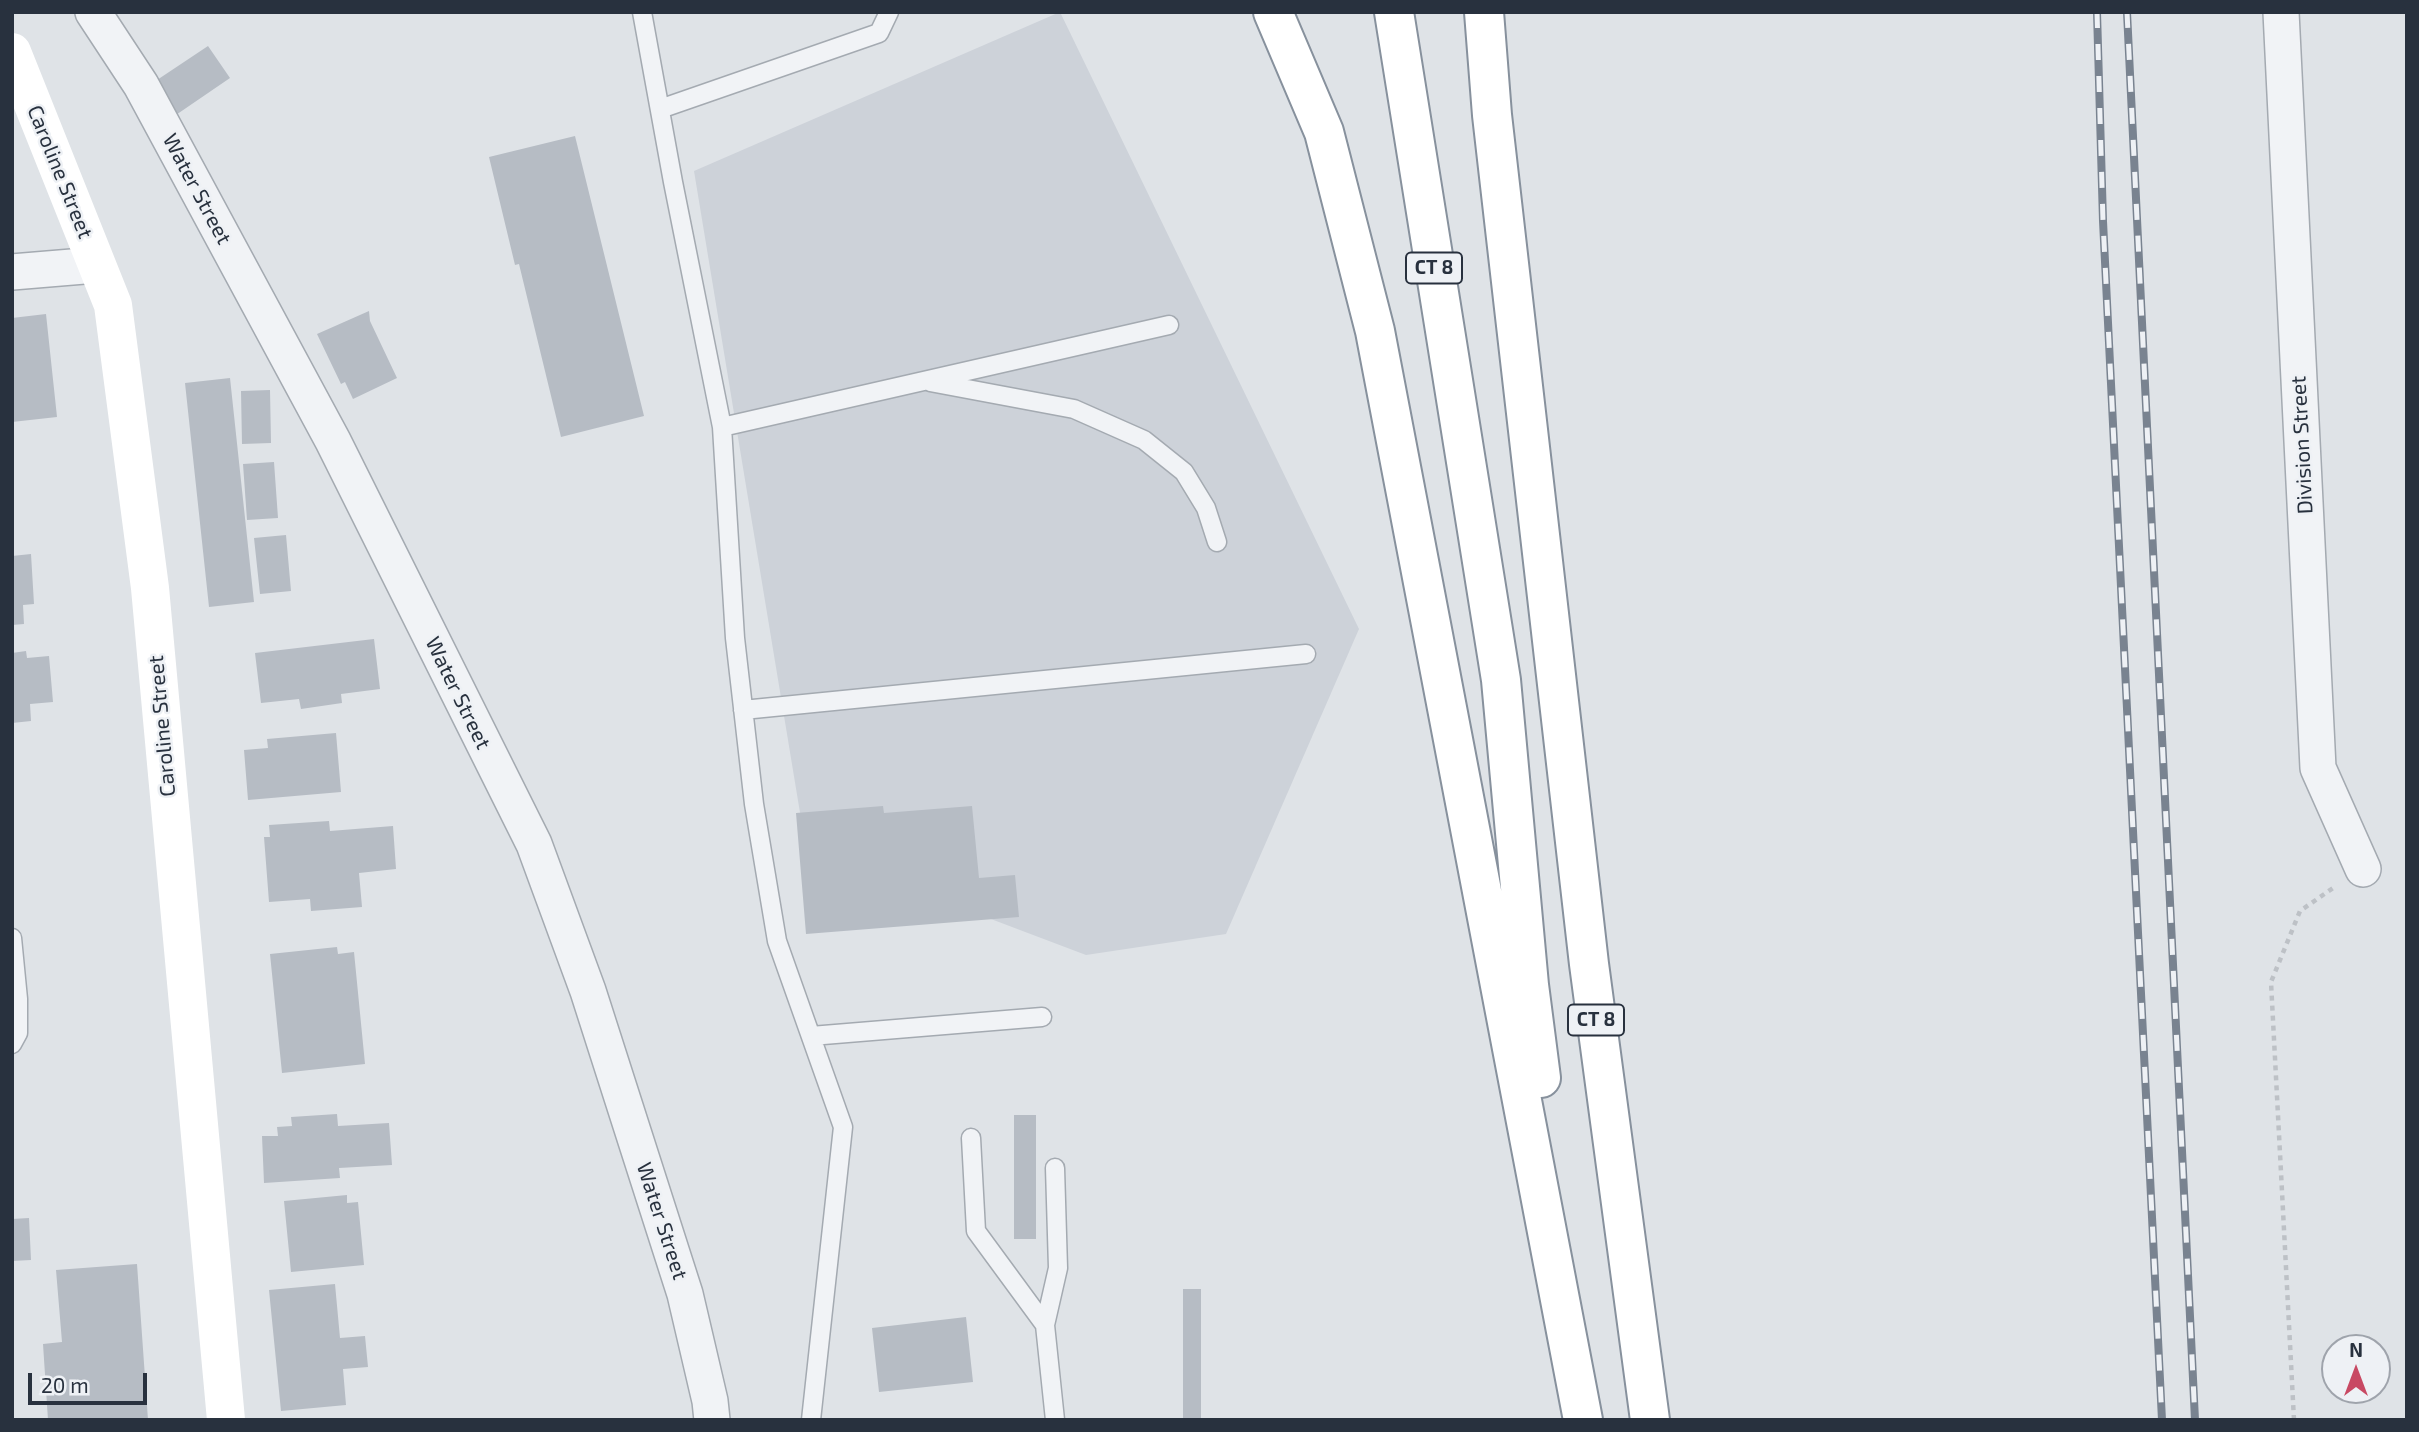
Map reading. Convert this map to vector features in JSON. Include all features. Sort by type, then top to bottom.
[{"type":"main road","points":[[1273,12],[1327,146],[1374,331],[1584,1420]]},
{"type":"main road","name":"CT 8","points":[[1394,12],[1501,680],[1529,985],[1584,1420]]},
{"type":"main road","name":"CT 8","points":[[1474,12],[1492,115],[1589,964],[1650,1414]]},
{"type":"main road","points":[[1484,12],[1492,115]]},
{"type":"main road","name":"Caroline Street","points":[[12,52],[113,305],[150,588],[226,1420]]},
{"type":"street","name":"Water Street","points":[[93,12],[141,85],[333,441],[534,844],[588,991],[685,1294],[712,1420]]},
{"type":"street","name":"Division Street","points":[[2281,12],[2318,768],[2363,869]]},
{"type":"street","points":[[12,272],[96,265]]},
{"type":"lane","points":[[642,12],[722,427],[735,638],[754,804],[778,942],[843,1127],[811,1420]]},
{"type":"lane","points":[[660,109],[879,33],[889,12]]},
{"type":"lane","points":[[722,427],[1169,325]]},
{"type":"lane","points":[[923,381],[1074,409],[1144,440],[1184,472],[1206,508],[1217,542]]},
{"type":"lane","points":[[743,710],[1306,654]]},
{"type":"lane","points":[[12,938],[18,999],[18,1033],[12,1044]]},
{"type":"lane","points":[[811,1036],[1042,1017]]},
{"type":"lane","points":[[971,1138],[976,1231],[1045,1325]]},
{"type":"lane","points":[[1055,1168],[1058,1268],[1045,1325],[1055,1420]]},
{"type":"path","points":[[2294,1420],[2271,982],[2300,911],[2363,869]]},
{"type":"shaded area","points":[[1060,12],[1359,629],[1226,934],[1086,955],[806,849],[694,171]]},
{"type":"building","points":[[208,46],[230,78],[170,119],[148,86]]},
{"type":"building","points":[[575,136],[644,416],[561,437],[519,264],[515,265],[489,157]]},
{"type":"building","points":[[369,311],[370,321],[397,378],[353,399],[345,382],[341,384],[317,334]]},
{"type":"building","points":[[46,314],[57,417],[12,422],[12,318]]},
{"type":"building","points":[[230,378],[254,602],[209,607],[185,383]]},
{"type":"building","points":[[270,390],[271,443],[242,444],[241,391]]},
{"type":"building","points":[[274,462],[278,518],[247,520],[243,464]]},
{"type":"building","points":[[286,535],[291,591],[260,594],[254,538]]},
{"type":"building","points":[[31,554],[34,604],[23,605],[24,624],[12,625],[12,556]]},
{"type":"building","points":[[374,639],[380,689],[341,694],[342,703],[301,709],[299,699],[261,703],[255,653]]},
{"type":"building","points":[[26,651],[27,658],[49,656],[53,702],[30,704],[31,721],[12,723],[12,653]]},
{"type":"building","points":[[336,733],[341,792],[248,800],[244,750],[268,748],[267,739]]},
{"type":"building","points":[[883,806],[884,813],[972,806],[979,878],[1015,875],[1019,917],[806,934],[796,813]]},
{"type":"building","points":[[329,821],[330,831],[393,826],[396,869],[359,873],[362,907],[311,911],[310,899],[269,902],[264,837],[270,837],[269,825]]},
{"type":"building","points":[[337,947],[338,954],[354,952],[365,1064],[282,1073],[270,954]]},
{"type":"building","points":[[337,1114],[338,1126],[389,1123],[392,1165],[339,1168],[340,1178],[264,1183],[262,1136],[278,1136],[277,1127],[292,1126],[291,1117]]},
{"type":"building","points":[[1014,1115],[1036,1115],[1036,1239],[1014,1239]]},
{"type":"building","points":[[347,1195],[347,1203],[358,1202],[364,1265],[291,1272],[284,1201]]},
{"type":"building","points":[[29,1218],[31,1260],[12,1261],[12,1219]]},
{"type":"building","points":[[137,1264],[148,1420],[48,1420],[43,1344],[62,1342],[56,1270]]},
{"type":"building","points":[[335,1284],[340,1338],[365,1336],[368,1367],[343,1369],[346,1405],[281,1411],[269,1290]]},
{"type":"building","points":[[1183,1289],[1201,1289],[1201,1420],[1183,1420]]},
{"type":"building","points":[[966,1317],[973,1382],[879,1392],[872,1328]]},
{"type":"railway","points":[[2097,12],[2103,221],[2162,1420]]},
{"type":"railway","points":[[2127,12],[2195,1420]]}]
